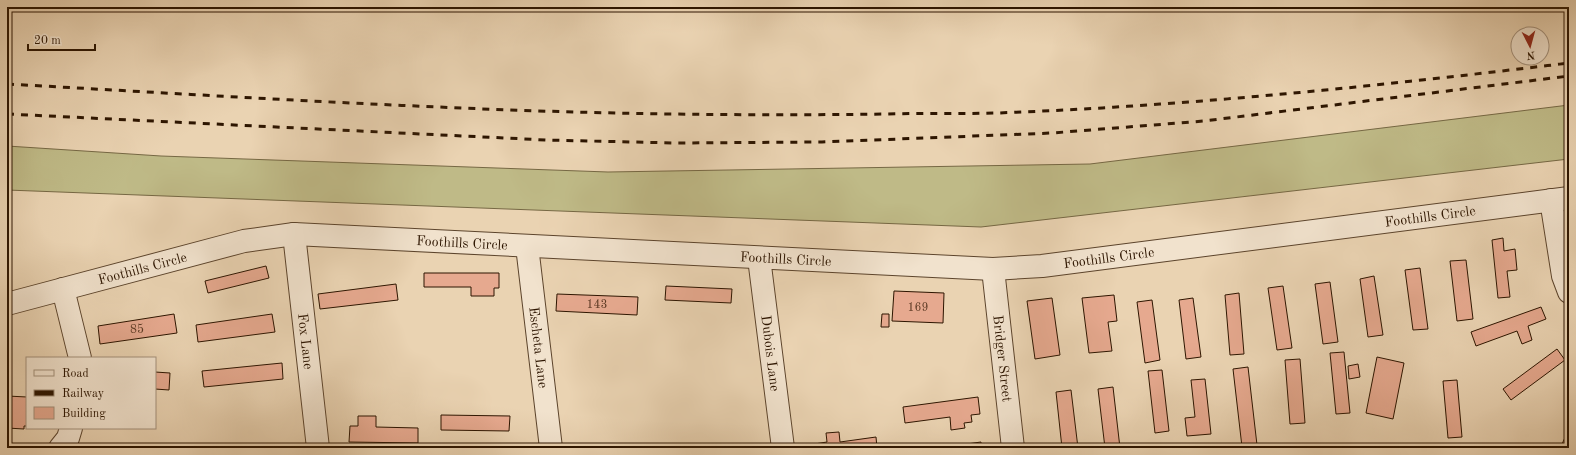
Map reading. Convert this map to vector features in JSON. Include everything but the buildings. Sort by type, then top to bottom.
[{"type":"street","name":"Foothills Circle","points":[[7,304],[244,241],[294,234],[993,269],[1042,266],[1560,199]]},
{"type":"street","points":[[1560,199],[1563,276],[1569,292]]},
{"type":"street","name":"Fox Lane","points":[[294,234],[318,448]]},
{"type":"street","name":"Escheta Lane","points":[[527,246],[551,448]]},
{"type":"street","name":"Dubois Lane","points":[[759,258],[783,448]]},
{"type":"street","name":"Bridger Street","points":[[993,269],[1013,448]]},
{"type":"street","points":[[63,289],[80,357]]},
{"type":"street","points":[[60,448],[68,438],[71,429]]},
{"type":"shaded area","points":[[1569,105],[1569,159],[981,227],[7,190],[7,146],[161,156],[608,172],[1090,164]]},
{"type":"railway","points":[[7,84],[331,102],[607,113],[719,115],[983,113],[1069,110],[1283,94],[1426,80],[1569,63]]},
{"type":"railway","points":[[7,114],[546,140],[675,143],[822,142],[1052,133],[1204,121],[1569,76]]}]
